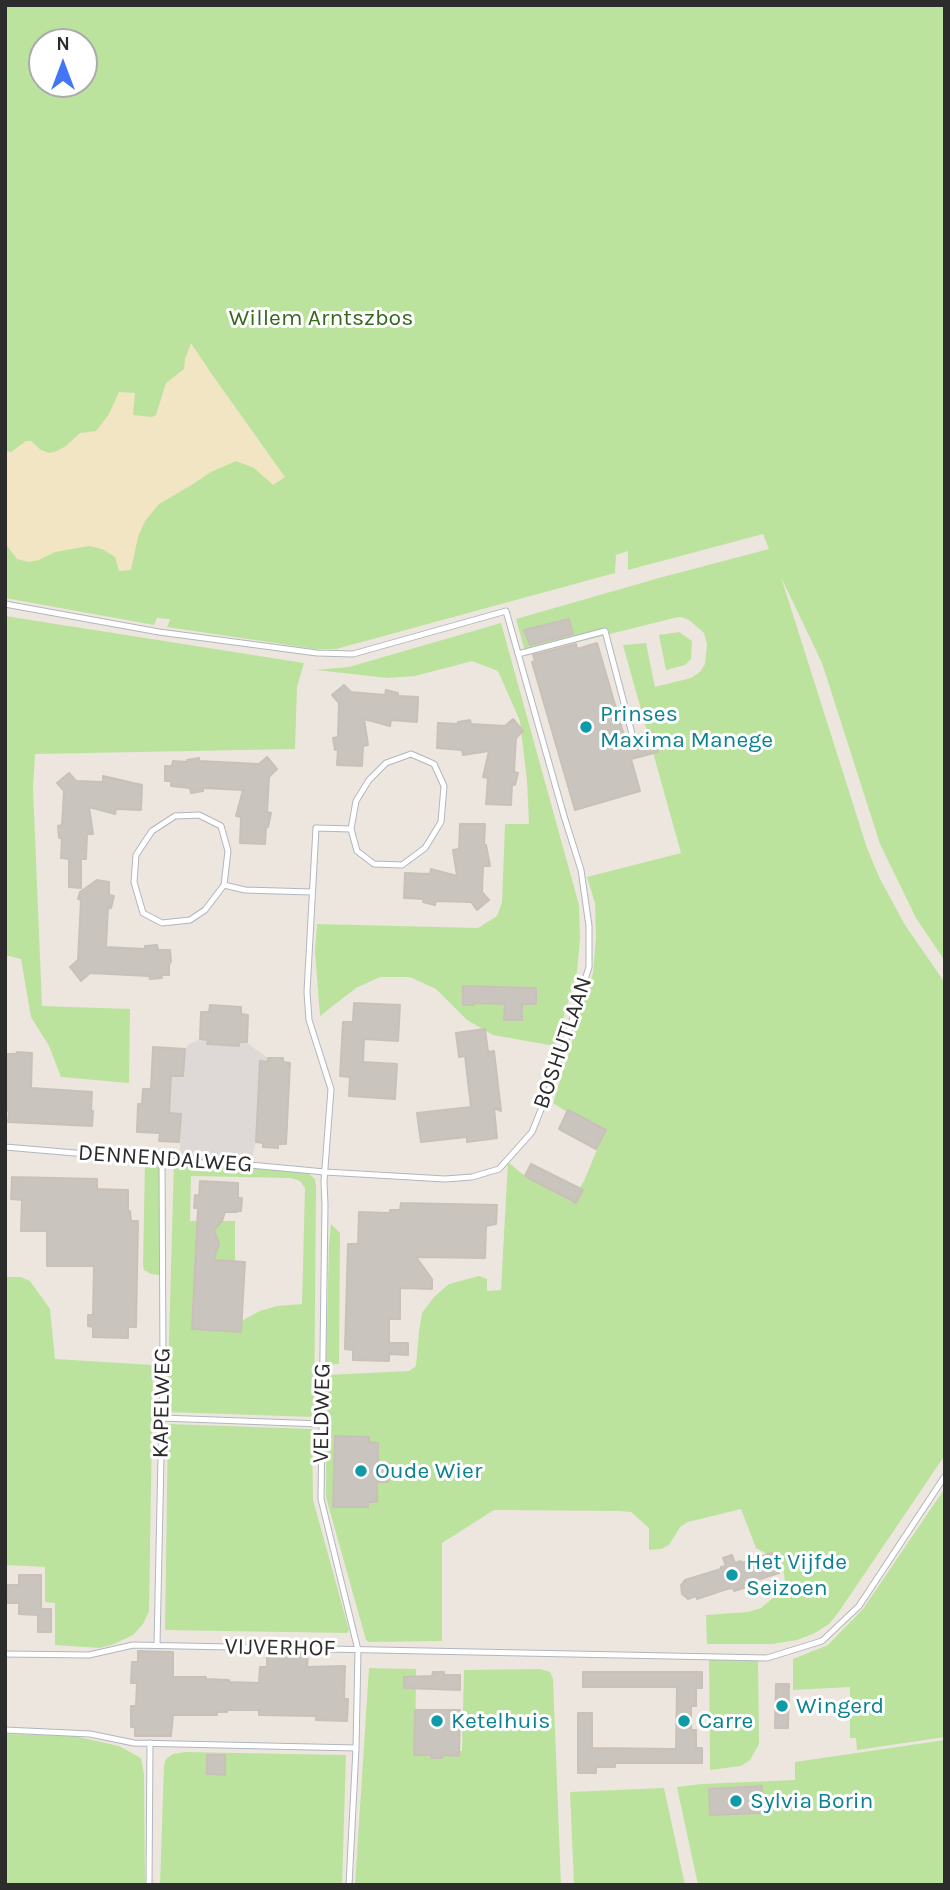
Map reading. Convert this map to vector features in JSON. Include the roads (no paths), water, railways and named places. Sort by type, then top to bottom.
[{"type":"lane","name":"BOSHUTLAAN","points":[[5,604],[159,632],[317,653],[353,654],[506,611],[582,870],[589,926],[589,967],[554,1077],[532,1132],[499,1169],[472,1177],[445,1179],[325,1172]]},
{"type":"lane","points":[[518,654],[605,631],[635,745]]},
{"type":"lane","points":[[411,754],[434,764],[444,786],[441,822],[425,848],[402,865],[374,864],[357,851],[351,829],[356,802],[369,780],[386,763],[411,754]]},
{"type":"lane","points":[[199,815],[221,827],[228,851],[224,885],[205,910],[190,920],[162,923],[143,914],[134,882],[136,855],[152,831],[175,816],[199,815]]},
{"type":"lane","name":"VELDWEG","points":[[351,829],[316,828],[307,992],[309,1020],[331,1090],[324,1181],[321,1499],[358,1650]]},
{"type":"lane","points":[[224,885],[245,890],[312,892]]},
{"type":"lane","name":"DENNENDALWEG","points":[[5,1147],[325,1172]]},
{"type":"lane","name":"KAPELWEG","points":[[157,1645],[162,1418],[162,1161]]},
{"type":"lane","points":[[162,1418],[321,1424]]},
{"type":"lane","points":[[358,1650],[767,1658],[822,1641],[859,1606],[945,1476]]},
{"type":"lane","name":"VIJVERHOF","points":[[5,1654],[89,1655],[134,1645],[358,1650],[349,1885]]},
{"type":"lane","points":[[5,1730],[90,1734],[134,1743],[356,1748]]},
{"type":"lane","points":[[149,1885],[150,1743]]},
{"type":"place","name":"Prinses Maxima Manege","points":[[586,727]]},
{"type":"place","name":"Oude Wier","points":[[361,1471]]},
{"type":"place","name":"Het Vijfde Seizoen","points":[[732,1575]]},
{"type":"place","name":"Wingerd","points":[[782,1706]]},
{"type":"place","name":"Ketelhuis","points":[[437,1721]]},
{"type":"place","name":"Carre","points":[[684,1721]]},
{"type":"place","name":"Sylvia Borin","points":[[736,1801]]},
{"type":"park label","name":"Willem Arntszbos","points":[[321,318]]}]
